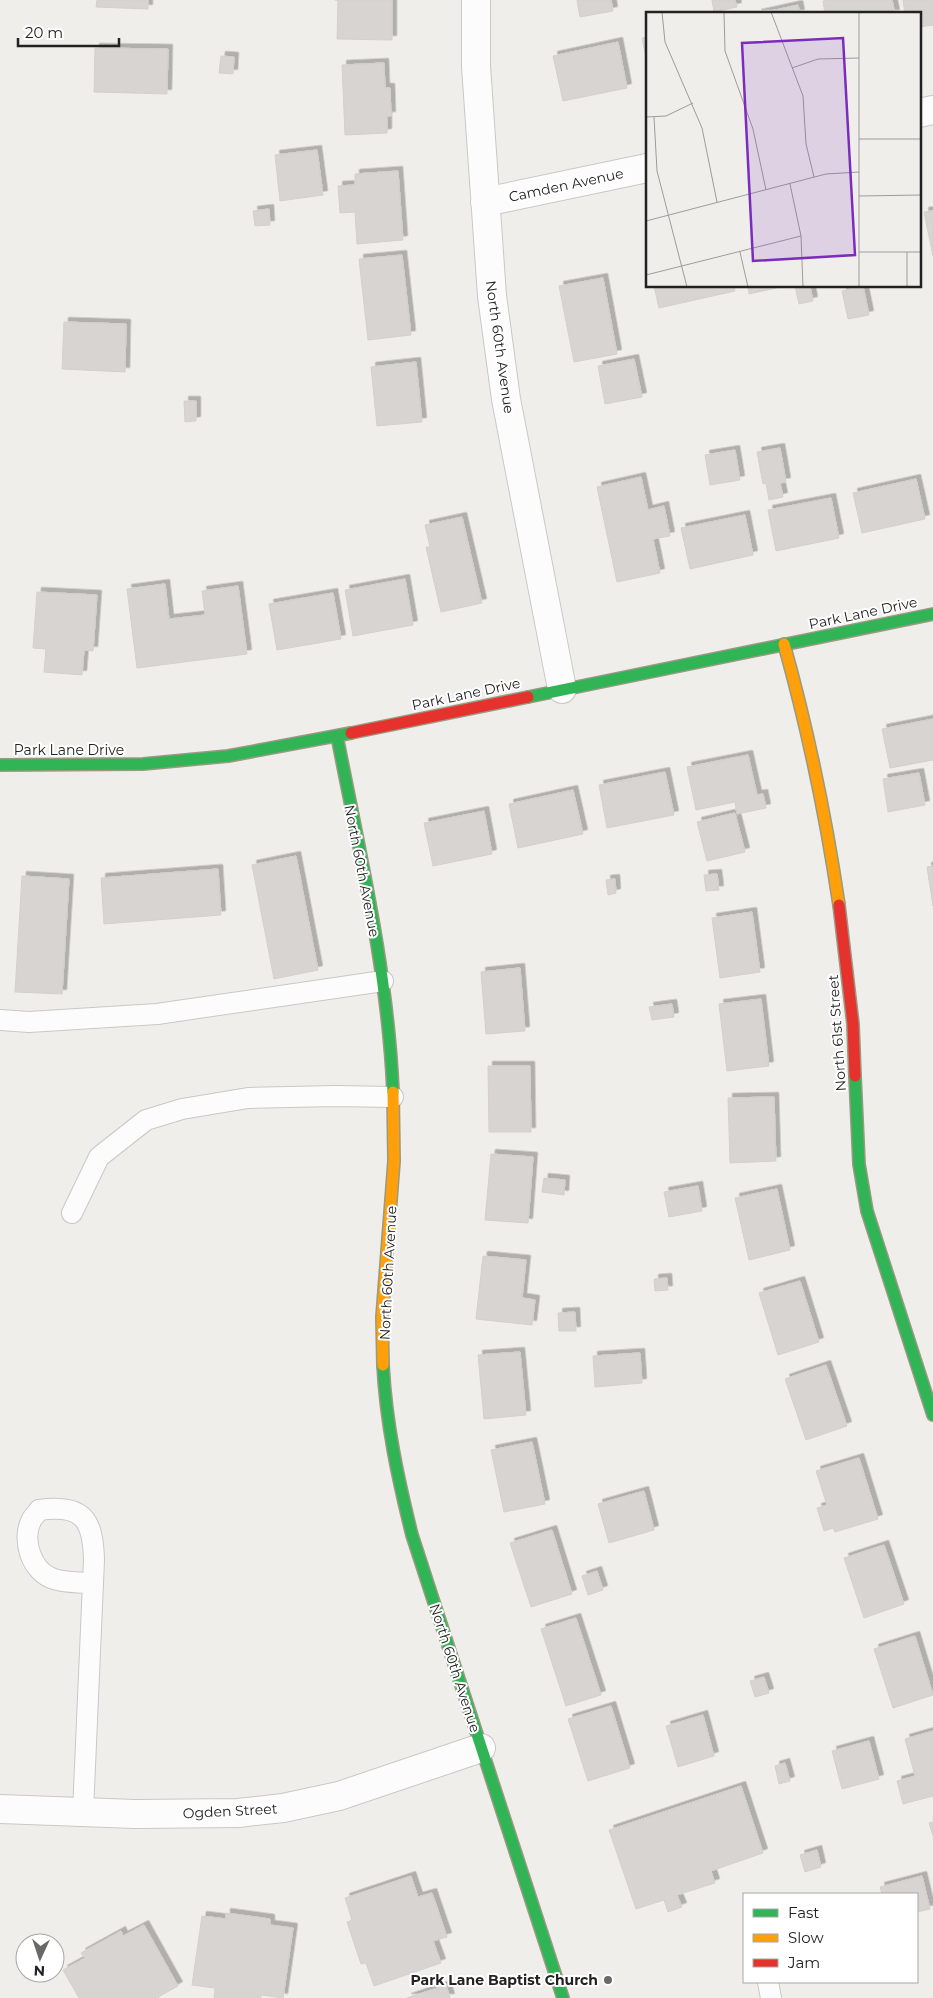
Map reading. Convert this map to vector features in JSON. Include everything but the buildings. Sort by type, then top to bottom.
[{"type":"street","name":"North 60th Avenue","points":[[476,0],[476,66],[492,296],[506,400],[562,689]]},
{"type":"street","points":[[920,113],[933,110]]},
{"type":"street","name":"Camden Avenue","points":[[485,202],[646,168]]},
{"type":"street","name":"Park Lane Drive","points":[[0,765],[142,764],[228,756],[337,736],[933,614]]},
{"type":"street","name":"North 61st Street","points":[[784,644],[797,691],[817,780],[839,903],[853,1024],[859,1164],[867,1211],[933,1415]]},
{"type":"street","name":"North 60th Avenue","points":[[337,736],[383,980],[390,1046],[394,1126],[392,1194],[382,1323],[388,1422],[399,1484],[412,1535],[563,1998]]},
{"type":"street","name":"Ogden Street","points":[[0,1809],[134,1814],[238,1813],[284,1808],[339,1796],[481,1748]]},
{"type":"lane","points":[[0,1020],[29,1022],[157,1014],[383,980]]},
{"type":"lane","points":[[72,1213],[99,1157],[146,1120],[182,1109],[248,1098],[393,1097]]},
{"type":"lane","points":[[82,1812],[93,1584]]},
{"type":"lane","points":[[768,1983],[771,1998]]},
{"type":"traffic: fast","points":[[528,697],[933,614]]},
{"type":"traffic: fast","points":[[0,765],[143,764],[228,756],[351,733]]},
{"type":"traffic: fast","points":[[337,736],[372,913],[385,1002],[393,1092]]},
{"type":"traffic: fast","points":[[855,1076],[859,1164],[867,1211],[933,1415]]},
{"type":"traffic: fast","points":[[383,1365],[393,1451],[412,1535],[563,1998]]},
{"type":"traffic: slow","points":[[784,644],[816,774],[839,905]]},
{"type":"traffic: slow","points":[[383,1365],[382,1317],[394,1161],[393,1092]]},
{"type":"traffic: jam","points":[[351,733],[528,697]]},
{"type":"traffic: jam","points":[[839,905],[853,1024],[855,1076]]},
{"type":"place","name":"Park Lane Baptist Church","points":[[608,1980]]}]
